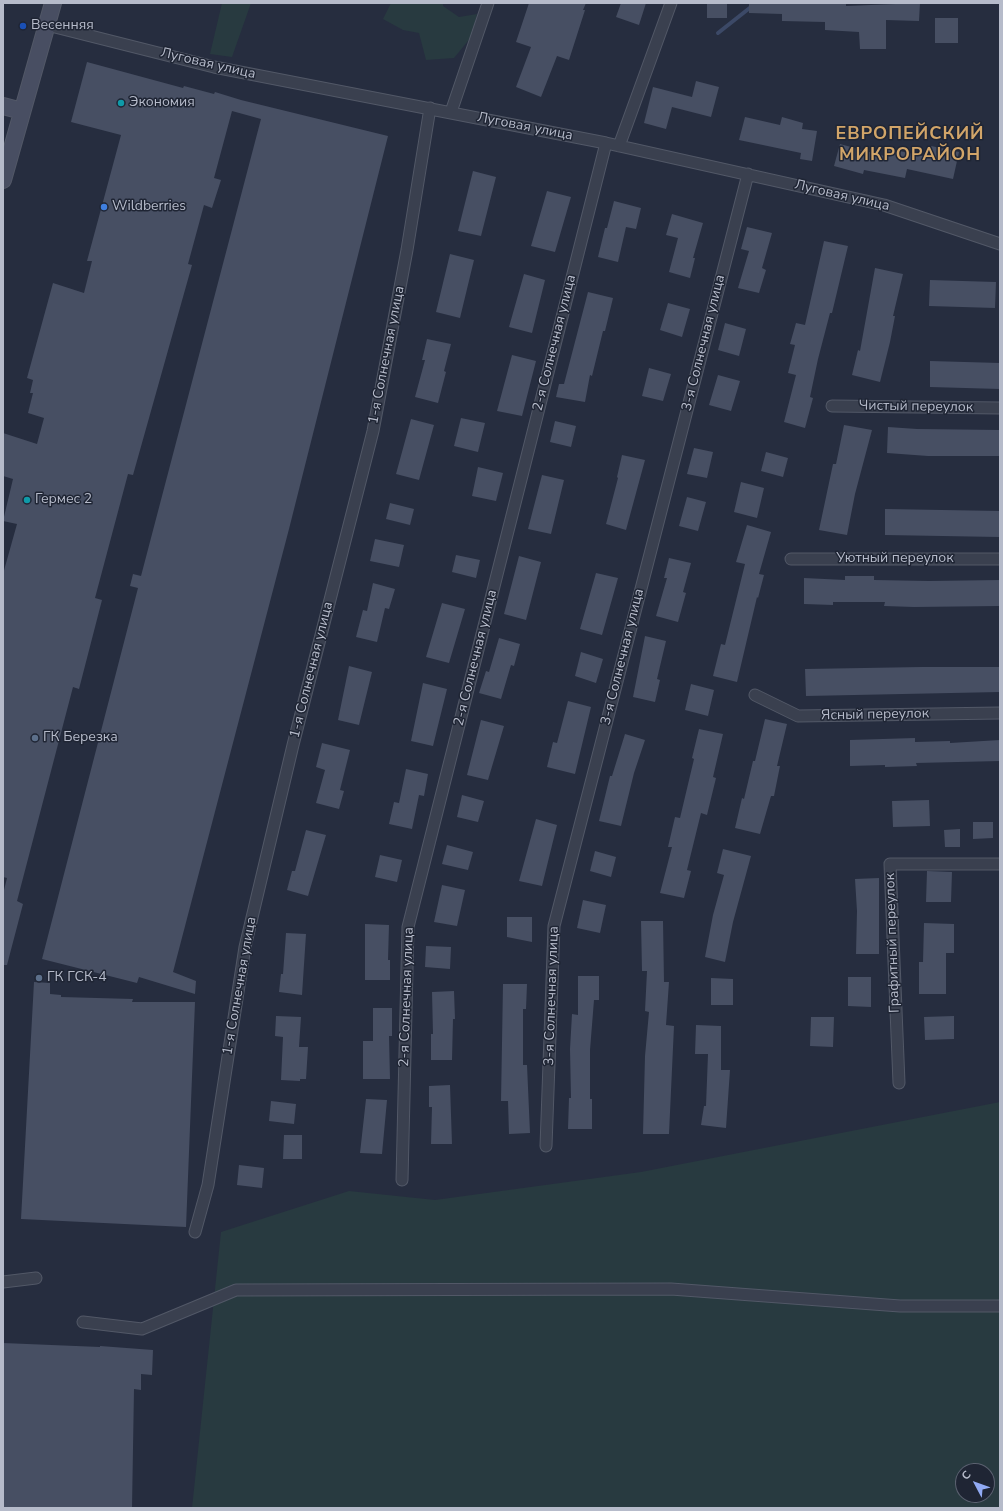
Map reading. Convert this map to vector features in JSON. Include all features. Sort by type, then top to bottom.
[{"type":"street","points":[[3,180],[53,3]]},
{"type":"street","points":[[451,112],[488,3]]},
{"type":"street","points":[[619,146],[671,3]]},
{"type":"street","name":"Луговая улица","points":[[47,25],[214,67],[606,143],[884,205],[1000,244]]},
{"type":"street","points":[[3,106],[22,111]]},
{"type":"street","name":"1-я Солнечная улица","points":[[195,1232],[208,1185],[245,947],[293,745],[373,431],[407,250],[430,108]]},
{"type":"street","name":"2-я Солнечная улица","points":[[402,1180],[408,927],[606,143]]},
{"type":"street","name":"3-я Солнечная улица","points":[[546,1146],[554,926],[748,174]]},
{"type":"street","name":"Чистый переулок","points":[[832,406],[1000,408]]},
{"type":"street","name":"Уютный переулок","points":[[791,559],[1000,558]]},
{"type":"street","name":"Ясный переулок","points":[[755,695],[798,716],[1000,713]]},
{"type":"street","name":"Графитный переулок","points":[[899,1083],[890,864],[1000,864]]},
{"type":"street","points":[[3,1282],[36,1278]]},
{"type":"street","points":[[83,1322],[142,1329],[236,1290],[671,1289],[900,1306],[1000,1306]]},
{"type":"shaded area","points":[[222,3],[251,3],[232,57],[210,54]]},
{"type":"shaded area","points":[[391,3],[443,3],[443,6],[459,17],[477,14],[472,36],[454,58],[426,60],[419,33],[403,30],[383,19]]},
{"type":"shaded area","points":[[1000,1102],[1000,1508],[192,1508],[221,1232],[349,1191],[435,1200],[641,1172]]},
{"type":"building","points":[[529,3],[586,3],[569,60],[557,56],[541,97],[516,87],[531,47],[516,42]]},
{"type":"building","points":[[621,3],[646,3],[639,25],[616,17]]},
{"type":"building","points":[[707,3],[727,3],[727,18],[707,18]]},
{"type":"building","points":[[749,3],[846,3],[846,6],[920,3],[919,21],[886,20],[886,49],[860,49],[859,32],[825,30],[825,22],[782,21],[782,14],[749,13]]},
{"type":"building","points":[[935,18],[958,18],[958,43],[935,43]]},
{"type":"building","points":[[87,62],[183,88],[184,86],[214,94],[215,92],[241,100],[388,136],[289,529],[173,972],[196,981],[195,994],[139,977],[137,983],[42,959],[138,588],[130,586],[133,574],[141,576],[261,119],[232,111],[214,178],[221,180],[212,208],[204,205],[188,264],[192,265],[133,475],[128,474],[95,598],[102,600],[79,689],[73,687],[17,901],[23,904],[7,965],[3,965],[3,894],[7,878],[3,877],[3,574],[17,524],[3,521],[13,479],[3,476],[3,433],[37,444],[44,418],[28,413],[33,393],[30,393],[33,380],[27,378],[53,283],[84,293],[92,261],[87,261],[121,135],[71,122]]},
{"type":"building","points":[[696,81],[719,87],[711,117],[672,107],[666,129],[644,123],[653,87],[692,97]]},
{"type":"building","points":[[745,117],[780,125],[782,117],[803,123],[802,129],[817,131],[812,161],[800,159],[801,153],[739,140]]},
{"type":"building","points":[[840,144],[884,156],[885,148],[928,157],[931,146],[959,152],[953,179],[907,169],[905,178],[864,170],[863,174],[834,166]]},
{"type":"building","points":[[473,171],[496,177],[481,236],[458,231]]},
{"type":"building","points":[[547,191],[571,197],[555,252],[531,246]]},
{"type":"building","points":[[614,201],[641,208],[636,229],[626,227],[618,262],[598,257],[605,228],[607,228]]},
{"type":"building","points":[[672,214],[703,223],[693,258],[695,258],[690,278],[669,272],[678,238],[666,235]]},
{"type":"building","points":[[747,227],[772,233],[762,268],[766,270],[759,293],[738,288],[749,251],[741,249]]},
{"type":"building","points":[[824,241],[848,246],[832,313],[830,313],[818,359],[810,397],[813,398],[805,428],[784,422],[796,375],[788,373],[795,345],[790,344],[796,323],[805,325]]},
{"type":"building","points":[[450,254],[474,260],[460,318],[436,312]]},
{"type":"building","points":[[875,268],[903,274],[893,316],[895,316],[890,342],[880,382],[852,375],[858,350],[860,351]]},
{"type":"building","points":[[524,274],[545,280],[532,333],[509,327]]},
{"type":"building","points":[[930,280],[996,282],[995,308],[929,306]]},
{"type":"building","points":[[588,292],[613,298],[592,376],[590,375],[585,402],[556,397],[559,384],[564,384]]},
{"type":"building","points":[[668,303],[690,309],[682,337],[660,330]]},
{"type":"building","points":[[725,323],[746,329],[739,356],[718,350]]},
{"type":"building","points":[[427,339],[451,344],[438,403],[415,397],[425,360],[422,360]]},
{"type":"building","points":[[512,355],[536,361],[522,416],[497,411]]},
{"type":"building","points":[[930,361],[1000,363],[1000,389],[930,387]]},
{"type":"building","points":[[649,368],[671,374],[663,401],[642,396]]},
{"type":"building","points":[[718,375],[740,381],[731,411],[709,405]]},
{"type":"building","points":[[461,418],[485,423],[478,452],[454,446]]},
{"type":"building","points":[[411,419],[434,425],[419,480],[396,474]]},
{"type":"building","points":[[555,421],[576,426],[571,447],[550,442]]},
{"type":"building","points":[[844,425],[872,430],[855,494],[847,535],[819,530],[833,464],[836,464]]},
{"type":"building","points":[[888,427],[917,429],[1000,430],[1000,456],[928,456],[887,453]]},
{"type":"building","points":[[694,448],[713,452],[707,478],[687,474]]},
{"type":"building","points":[[766,452],[788,458],[783,477],[761,471]]},
{"type":"building","points":[[622,455],[645,460],[626,530],[606,524],[618,478]]},
{"type":"building","points":[[478,467],[503,473],[496,501],[472,496]]},
{"type":"building","points":[[542,475],[564,480],[551,534],[528,529]]},
{"type":"building","points":[[741,482],[764,488],[757,518],[734,512]]},
{"type":"building","points":[[687,497],[706,502],[698,531],[679,526]]},
{"type":"building","points":[[390,503],[414,509],[410,525],[386,519]]},
{"type":"building","points":[[885,509],[1000,511],[999,537],[885,535]]},
{"type":"building","points":[[747,525],[771,532],[759,574],[764,575],[758,598],[757,597],[737,682],[713,676],[721,644],[725,645],[745,564],[736,562]]},
{"type":"building","points":[[375,539],[404,545],[399,567],[370,561]]},
{"type":"building","points":[[456,555],[480,560],[476,578],[452,572]]},
{"type":"building","points":[[519,556],[541,562],[526,620],[504,614]]},
{"type":"building","points":[[669,558],[691,563],[683,592],[686,593],[678,622],[656,616],[667,578],[664,578]]},
{"type":"building","points":[[596,573],[618,578],[602,635],[580,629]]},
{"type":"building","points":[[845,576],[874,576],[874,580],[1000,580],[999,606],[884,606],[885,602],[833,602],[833,605],[804,604],[804,578],[845,580]]},
{"type":"building","points":[[373,583],[395,589],[389,609],[385,608],[377,642],[356,637],[363,610],[367,611]]},
{"type":"building","points":[[442,603],[465,609],[449,663],[426,657]]},
{"type":"building","points":[[645,636],[666,641],[657,679],[660,680],[655,702],[633,697]]},
{"type":"building","points":[[499,638],[520,644],[514,666],[511,665],[501,699],[479,693],[486,671],[489,672]]},
{"type":"building","points":[[581,652],[603,659],[596,683],[575,676]]},
{"type":"building","points":[[349,666],[372,672],[359,725],[338,720]]},
{"type":"building","points":[[1000,667],[1000,692],[806,696],[805,669]]},
{"type":"building","points":[[423,683],[447,689],[433,746],[411,741]]},
{"type":"building","points":[[691,684],[714,690],[708,716],[685,710]]},
{"type":"building","points":[[568,701],[591,707],[575,774],[547,767],[553,742],[557,743]]},
{"type":"building","points":[[765,719],[787,724],[777,766],[780,766],[774,796],[771,796],[760,834],[735,828],[753,761],[755,761]]},
{"type":"building","points":[[481,720],[504,726],[488,780],[467,775]]},
{"type":"building","points":[[699,729],[723,734],[713,777],[716,778],[707,815],[701,813],[687,870],[691,871],[684,898],[660,893],[672,847],[668,847],[675,817],[680,818],[694,759],[692,758]]},
{"type":"building","points":[[625,734],[645,740],[634,773],[621,826],[599,821],[610,776],[612,776]]},
{"type":"building","points":[[915,738],[915,742],[950,741],[950,743],[1000,740],[1000,761],[916,763],[917,766],[850,766],[850,740]]},
{"type":"building","points":[[322,743],[350,750],[340,790],[344,791],[339,809],[316,803],[325,770],[316,767]]},
{"type":"building","points":[[406,769],[428,774],[424,796],[419,795],[412,829],[389,824],[394,802],[399,803]]},
{"type":"building","points":[[462,795],[484,801],[478,822],[457,817]]},
{"type":"building","points":[[929,800],[930,826],[893,827],[892,801]]},
{"type":"building","points":[[536,819],[557,825],[542,886],[519,881]]},
{"type":"building","points":[[973,822],[993,822],[993,838],[973,839]]},
{"type":"building","points":[[960,829],[960,847],[945,847],[944,830]]},
{"type":"building","points":[[306,830],[326,835],[308,896],[287,890],[292,871],[295,871]]},
{"type":"building","points":[[447,845],[473,852],[468,870],[442,864]]},
{"type":"building","points":[[723,849],[751,856],[733,922],[725,962],[705,957],[713,915],[724,875],[717,873]]},
{"type":"building","points":[[595,851],[616,857],[611,877],[590,871]]},
{"type":"building","points":[[380,855],[402,860],[397,882],[375,877]]},
{"type":"building","points":[[927,871],[952,872],[951,902],[926,902]]},
{"type":"building","points":[[879,878],[879,954],[856,954],[857,911],[855,879]]},
{"type":"building","points":[[442,885],[465,890],[457,926],[434,922]]},
{"type":"building","points":[[583,900],[606,905],[600,933],[577,928]]},
{"type":"building","points":[[507,917],[532,917],[532,942],[507,937]]},
{"type":"building","points":[[641,921],[663,921],[664,982],[669,982],[666,1025],[674,1026],[669,1134],[643,1134],[645,1056],[649,1012],[645,1011],[647,971],[642,971]]},
{"type":"building","points":[[924,923],[954,924],[954,953],[946,953],[946,994],[919,994],[919,962],[923,962]]},
{"type":"building","points":[[365,924],[389,925],[388,960],[390,960],[390,980],[365,980]]},
{"type":"building","points":[[286,933],[306,934],[302,995],[279,992],[281,974],[283,974]]},
{"type":"building","points":[[426,946],[451,947],[450,969],[425,967]]},
{"type":"building","points":[[578,976],[599,976],[599,1000],[594,1000],[590,1050],[590,1099],[592,1099],[592,1129],[568,1129],[569,1098],[571,1098],[570,1049],[572,1014],[578,1015]]},
{"type":"building","points":[[848,977],[871,977],[871,1007],[848,1006]]},
{"type":"building","points":[[711,978],[733,979],[733,1005],[711,1005]]},
{"type":"building","points":[[34,982],[50,983],[50,994],[61,995],[61,997],[133,999],[132,1002],[195,1002],[186,1227],[21,1219]]},
{"type":"building","points":[[503,984],[527,984],[526,1009],[523,1009],[523,1065],[527,1065],[530,1133],[509,1134],[508,1101],[501,1101]]},
{"type":"building","points":[[454,991],[455,1019],[453,1019],[452,1060],[431,1060],[431,1034],[433,1034],[432,992]]},
{"type":"building","points":[[373,1008],[392,1008],[392,1036],[389,1036],[390,1079],[363,1079],[363,1041],[373,1041]]},
{"type":"building","points":[[276,1016],[301,1017],[299,1047],[308,1047],[306,1079],[300,1079],[300,1081],[281,1080],[283,1037],[275,1036]]},
{"type":"building","points":[[954,1016],[954,1039],[925,1040],[924,1017]]},
{"type":"building","points":[[811,1017],[834,1017],[833,1047],[810,1046]]},
{"type":"building","points":[[696,1025],[721,1026],[721,1070],[730,1070],[726,1128],[701,1125],[704,1106],[706,1106],[708,1054],[695,1054]]},
{"type":"building","points":[[450,1085],[452,1144],[431,1144],[432,1107],[429,1107],[429,1086]]},
{"type":"building","points":[[366,1099],[387,1100],[382,1154],[360,1153]]},
{"type":"building","points":[[271,1101],[296,1104],[294,1124],[269,1121]]},
{"type":"building","points":[[284,1135],[302,1135],[302,1159],[283,1159]]},
{"type":"building","points":[[239,1165],[264,1168],[262,1188],[237,1185]]},
{"type":"building","points":[[3,1343],[100,1346],[153,1350],[152,1375],[141,1374],[141,1390],[134,1389],[132,1508],[3,1508]]},
{"type":"waterway","points":[[718,33],[756,3]]},
{"type":"place","name":"Весенняя","points":[[23,26]]},
{"type":"place","name":"Экономия","points":[[121,103]]},
{"type":"place","name":"Wildberries","points":[[104,207]]},
{"type":"place","name":"Гермес 2","points":[[27,500]]},
{"type":"place","name":"ГК Березка","points":[[35,738]]},
{"type":"place","name":"ГК ГСК-4","points":[[39,978]]},
{"type":"district","name":"ЕВРОПЕЙСКИЙ МИКРОРАЙОН","points":[[910,145]]}]
